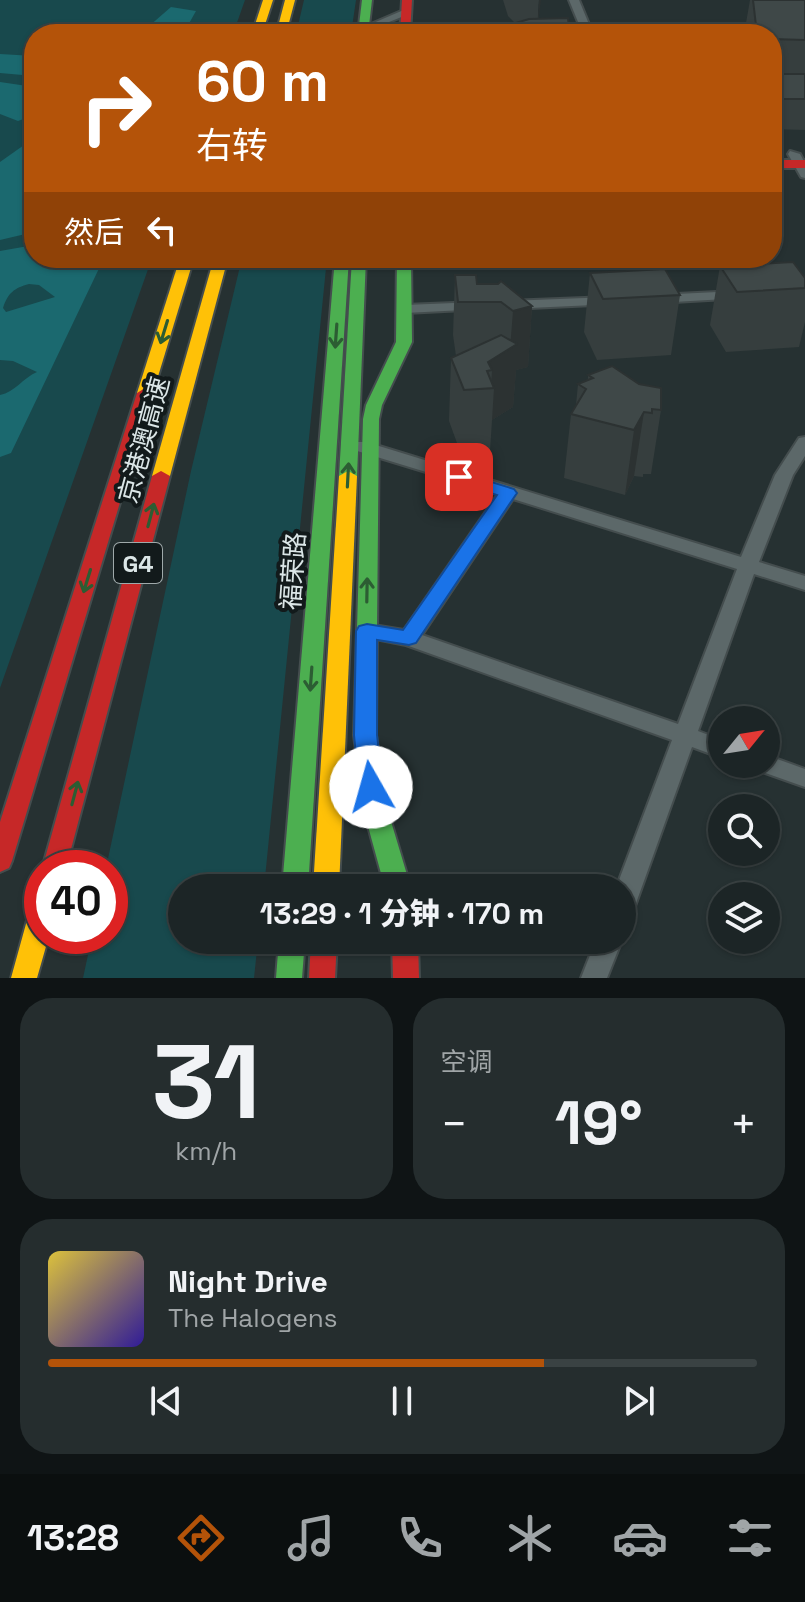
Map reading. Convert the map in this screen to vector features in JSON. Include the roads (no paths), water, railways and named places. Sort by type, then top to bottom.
[{"type":"main road","points":[[260,24],[268,0]]},
{"type":"main road","points":[[284,24],[290,0]]},
{"type":"main road","points":[[367,0],[370,24]]},
{"type":"main road","points":[[373,24],[378,0]]},
{"type":"main road","points":[[782,156],[802,162]]},
{"type":"main road","points":[[782,163],[802,162]]},
{"type":"main road","name":"京港澳高速","points":[[0,861],[184,268]]},
{"type":"main road","name":"京港澳高速","points":[[59,850],[218,268]]},
{"type":"main road","name":"福荣路","points":[[296,874],[341,268]]},
{"type":"main road","name":"福荣路","points":[[327,874],[358,268]]},
{"type":"main road","points":[[394,874],[375,808],[365,735],[372,412],[404,342],[404,268]]},
{"type":"main road","points":[[337,690],[365,735]]},
{"type":"main road","points":[[332,773],[365,735]]},
{"type":"main road","points":[[24,978],[31,954]]},
{"type":"main road","points":[[289,978],[291,954]]},
{"type":"main road","points":[[322,978],[323,954]]},
{"type":"main road","points":[[405,954],[406,978]]},
{"type":"street","points":[[574,0],[584,24]]},
{"type":"street","points":[[381,24],[407,6]]},
{"type":"street","points":[[405,309],[759,294]]},
{"type":"street","points":[[634,874],[747,567],[784,475],[805,442]]},
{"type":"street","points":[[349,443],[805,583]]},
{"type":"street","points":[[409,638],[508,493]]},
{"type":"street","points":[[367,631],[409,638],[708,744]]},
{"type":"street","points":[[780,769],[805,778]]},
{"type":"street","points":[[594,978],[603,954]]}]
